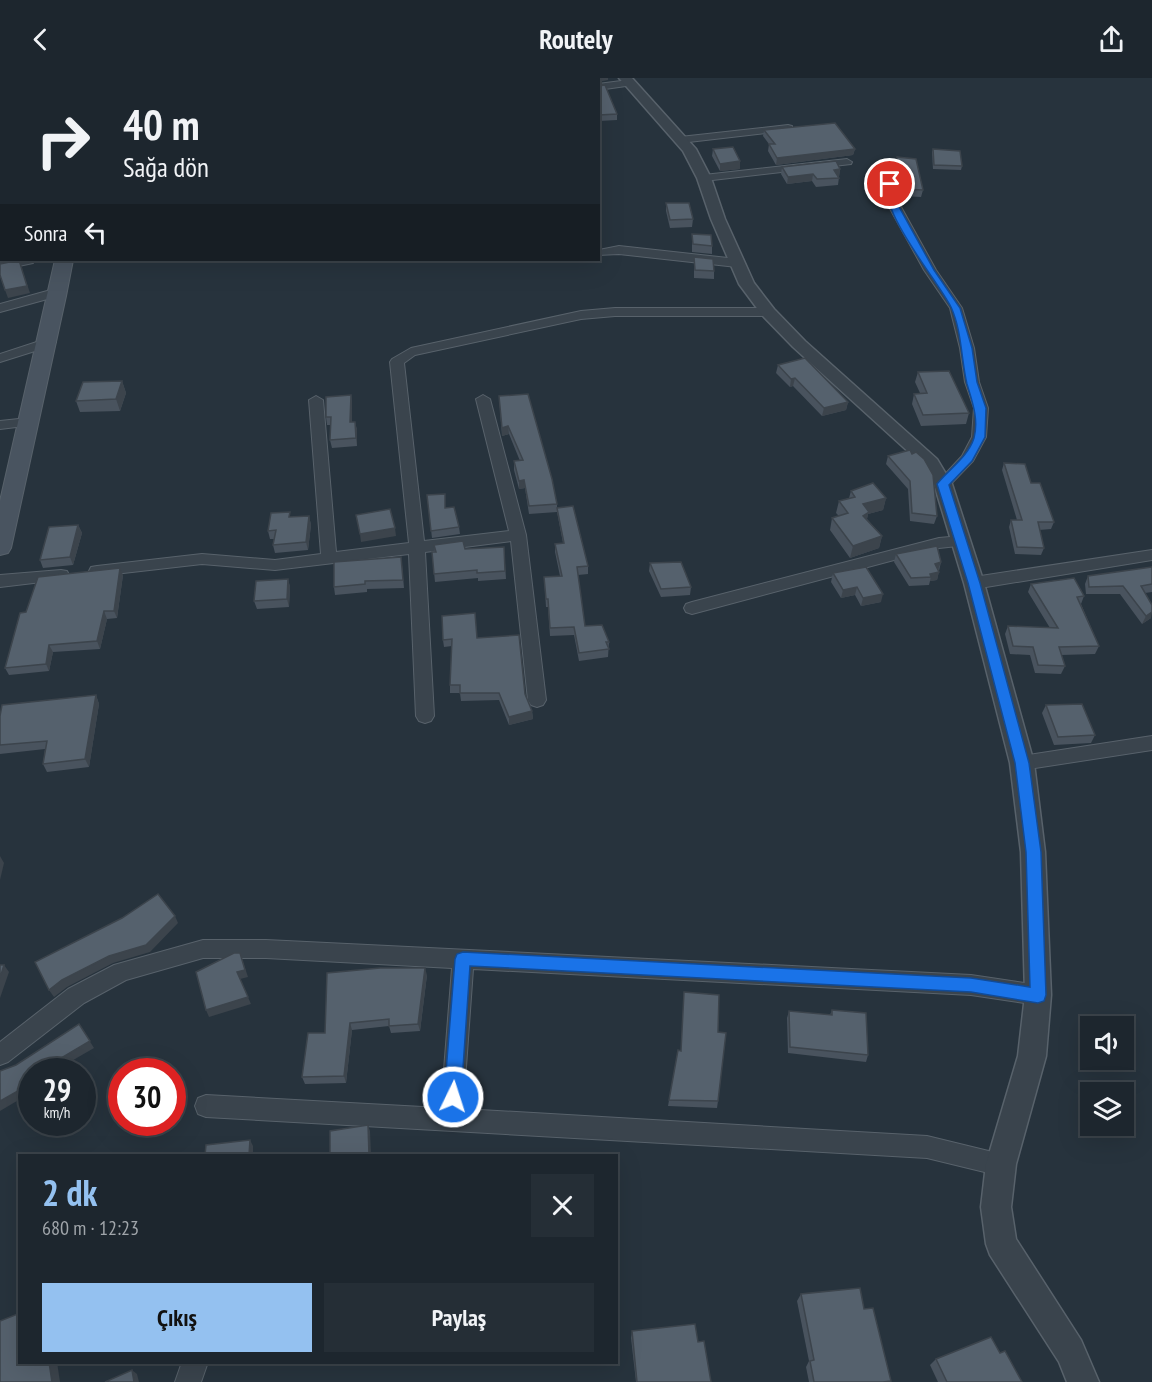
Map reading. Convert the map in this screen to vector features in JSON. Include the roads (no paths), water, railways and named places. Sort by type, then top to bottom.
[{"type":"main road","points":[[0,549],[28,422],[49,342],[64,261]]},
{"type":"street","points":[[600,87],[627,81],[688,149],[704,178],[747,284],[768,312],[799,344],[931,463],[943,484],[974,583],[1022,763],[1034,852],[1038,995],[1032,1056],[1001,1164],[996,1208],[1001,1244],[1070,1351],[1083,1382]]},
{"type":"street","points":[[680,140],[802,127]]},
{"type":"street","points":[[704,178],[847,162]]},
{"type":"street","points":[[890,184],[894,205],[930,270],[956,308],[967,348],[972,382],[981,408],[979,437],[968,458],[943,484]]},
{"type":"street","points":[[603,253],[619,250],[737,263]]},
{"type":"street","points":[[0,266],[24,261]]},
{"type":"street","points":[[0,308],[58,292]]},
{"type":"street","points":[[425,716],[417,548],[398,362],[411,352],[581,315],[615,312],[768,312]]},
{"type":"street","points":[[0,357],[49,342]]},
{"type":"street","points":[[483,399],[518,535],[537,700]]},
{"type":"street","points":[[316,400],[329,559]]},
{"type":"street","points":[[0,424],[28,422]]},
{"type":"street","points":[[0,581],[202,559],[275,565],[518,535]]},
{"type":"street","points":[[692,608],[939,543],[961,541]]},
{"type":"street","points":[[974,583],[1152,555]]},
{"type":"street","points":[[1022,763],[1152,743]]},
{"type":"street","points":[[0,1055],[76,996],[121,972],[203,949],[266,949],[971,985],[1038,995]]},
{"type":"street","points":[[451,1120],[463,959]]},
{"type":"street","points":[[206,1106],[927,1147],[1001,1164]]},
{"type":"street","points":[[188,1382],[194,1364]]}]
